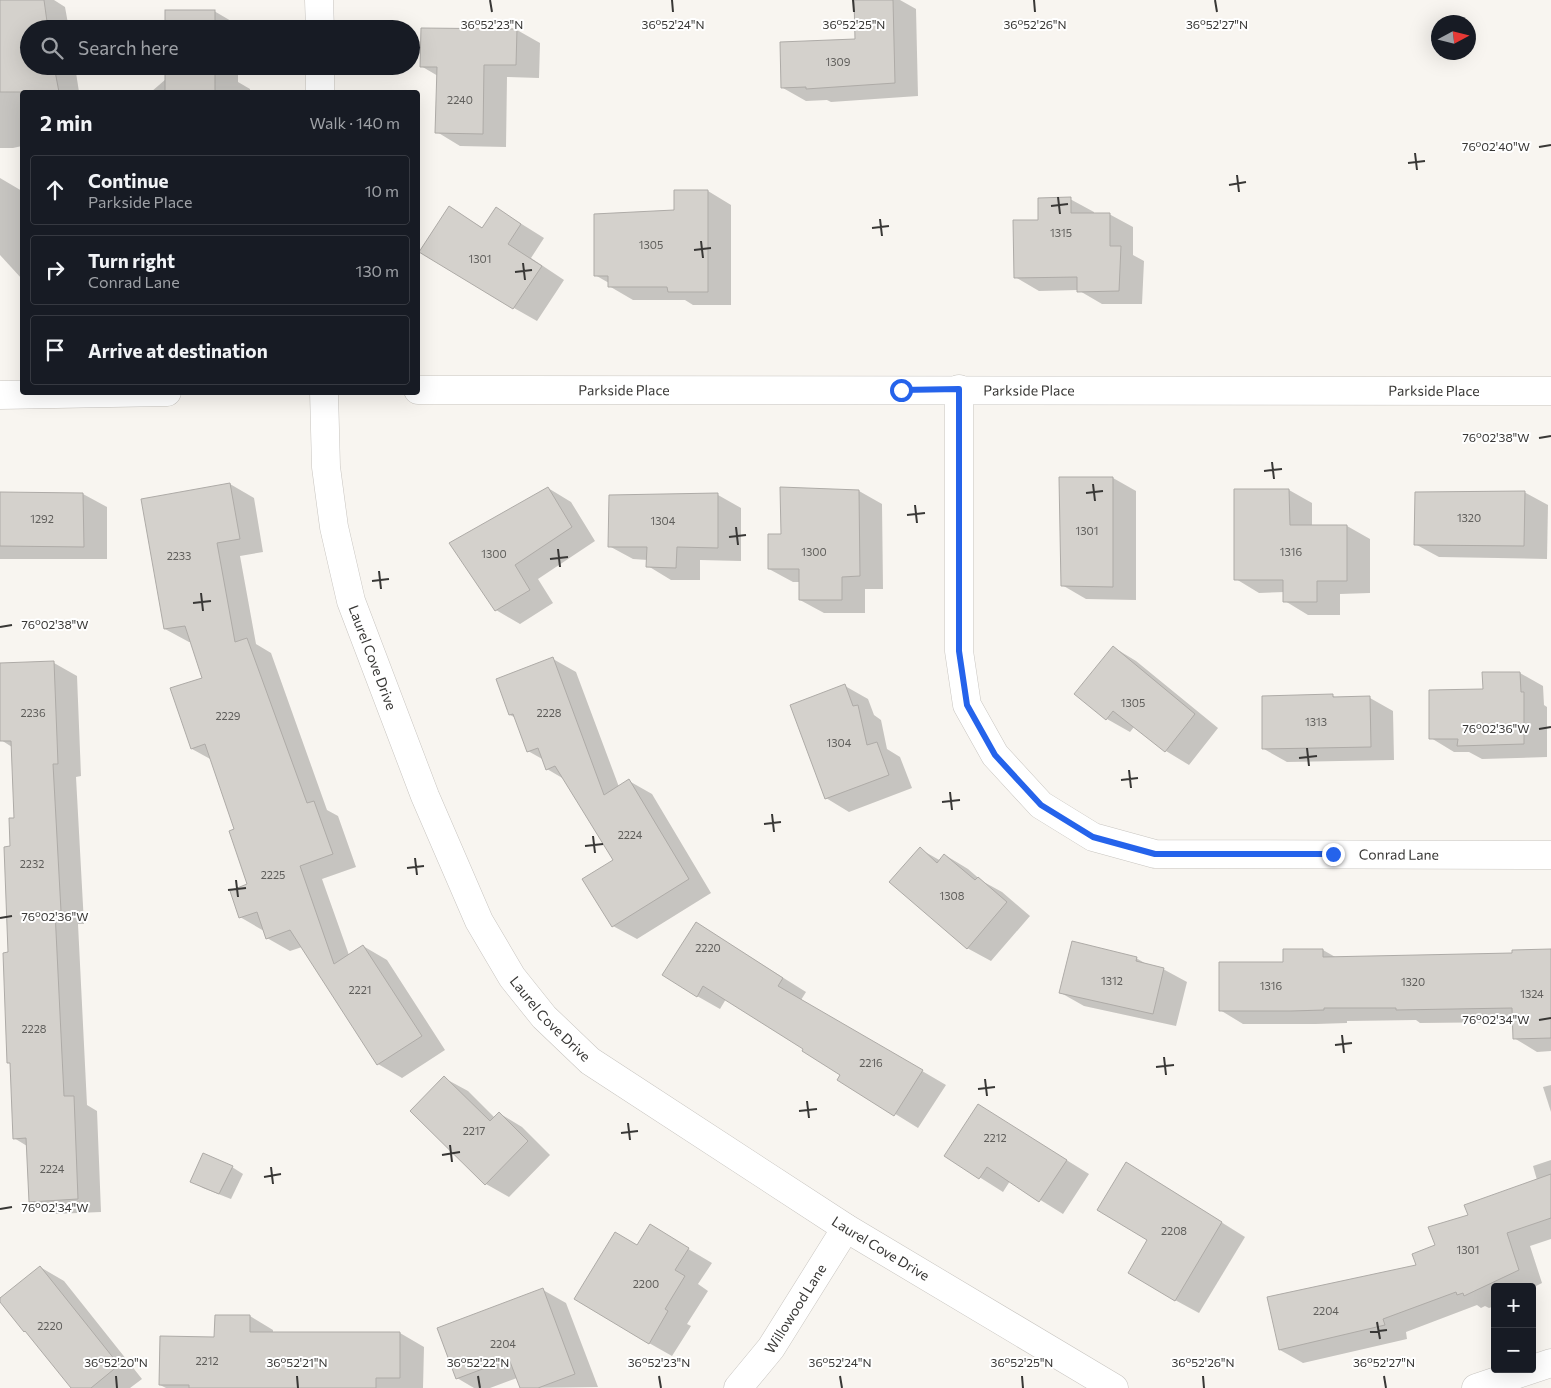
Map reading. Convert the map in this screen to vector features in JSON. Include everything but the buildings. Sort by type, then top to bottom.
[{"type":"street","points":[[319,0],[320,20]]},
{"type":"street","points":[[320,75],[320,90]]},
{"type":"street","name":"Conrad Lane","points":[[959,389],[959,651],[967,705],[995,755],[1041,805],[1093,837],[1155,854],[1551,855]]},
{"type":"street","name":"Parkside Place","points":[[420,390],[1551,391]]},
{"type":"street","points":[[0,395],[20,395]]},
{"type":"street","name":"Laurel Cove Drive","points":[[324,395],[326,467],[334,527],[351,601],[425,796],[479,922],[512,977],[544,1017],[590,1061],[846,1228],[1114,1388]]},
{"type":"street","name":"Willowood Lane","points":[[738,1388],[771,1348],[846,1228]]},
{"type":"street","points":[[1476,1388],[1551,1363]]},
{"type":"route","points":[[901,390],[959,389],[959,651],[967,705],[995,755],[1041,805],[1093,837],[1155,854],[1333,854]]}]
